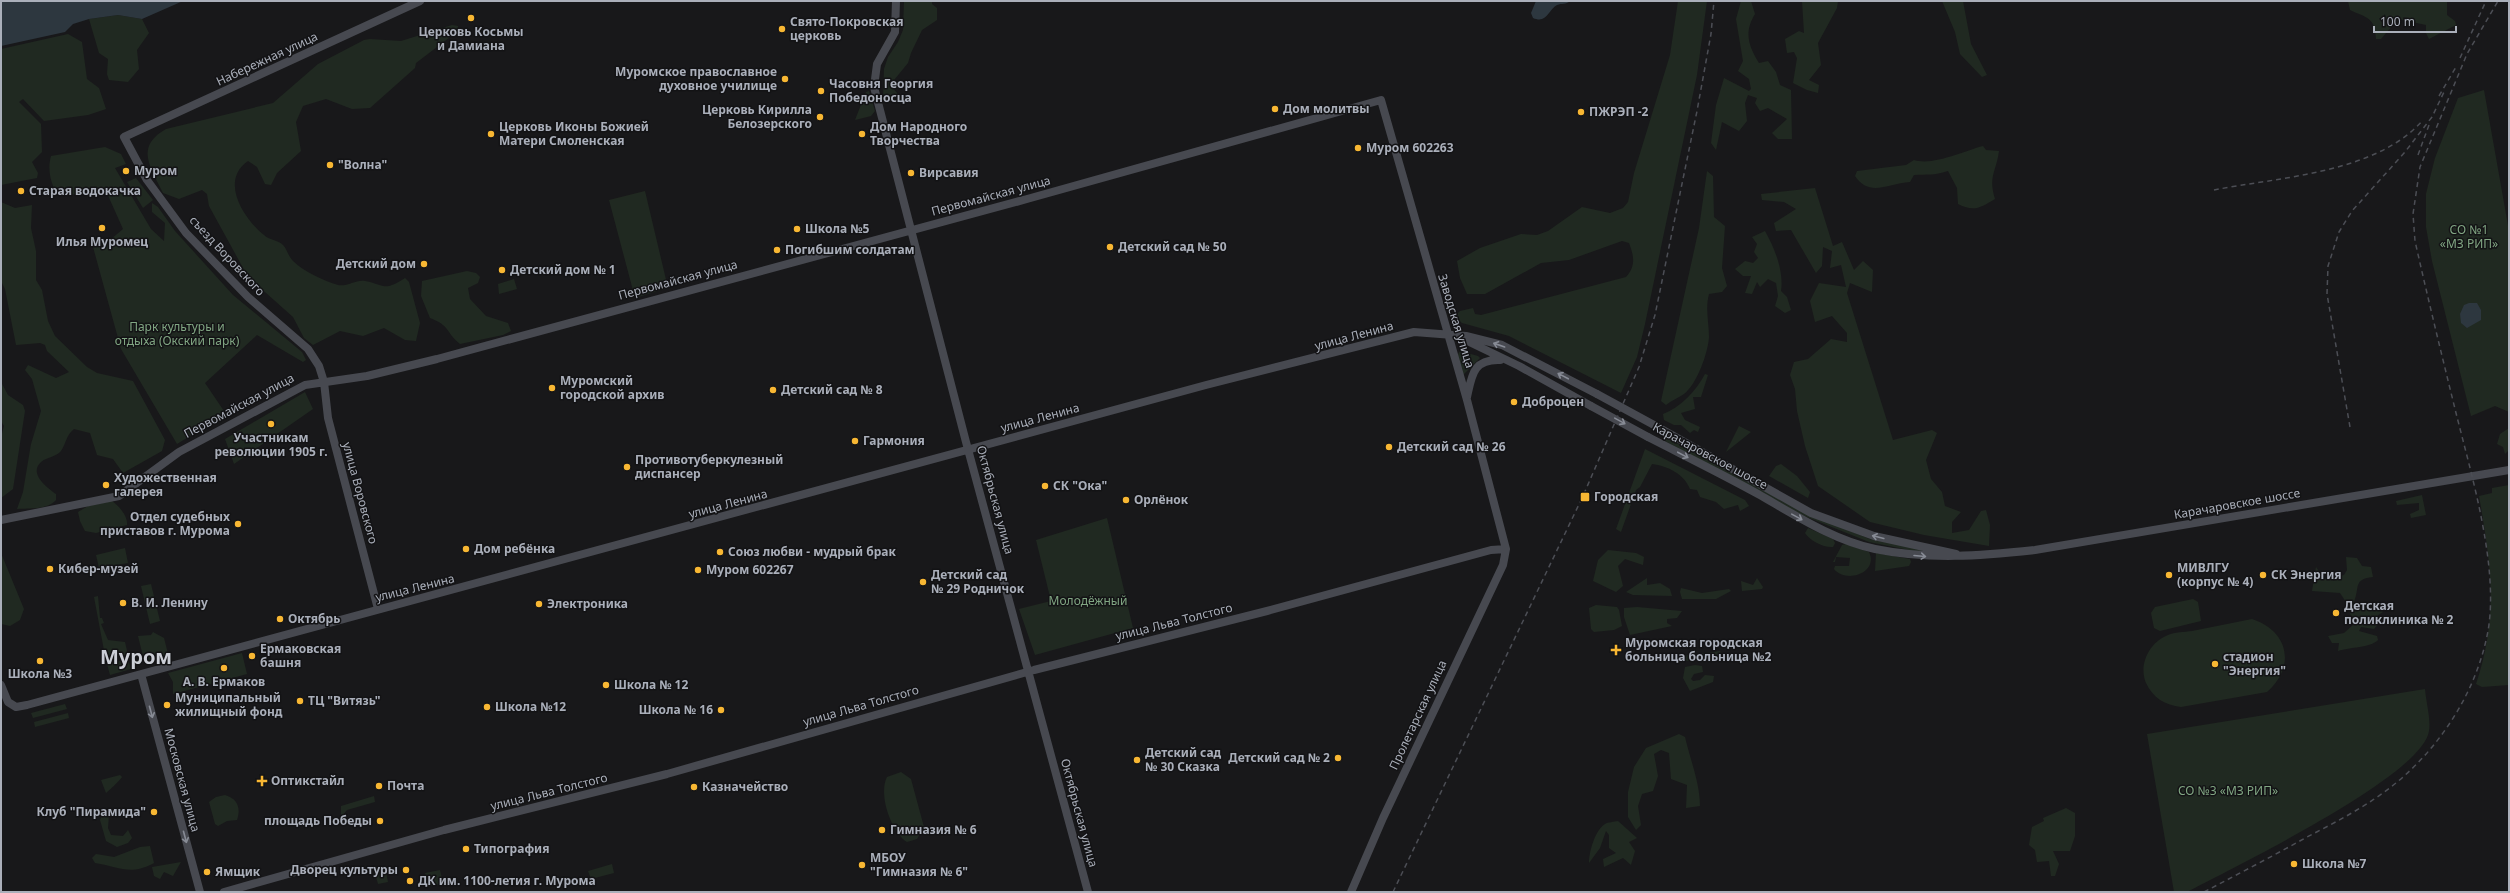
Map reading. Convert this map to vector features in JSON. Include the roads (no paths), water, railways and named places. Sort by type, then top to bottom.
[{"type":"street","name":"Набережная улица","points":[[124,138],[420,1]]},
{"type":"street","name":"Октябрьская улица","points":[[896,1],[895,32],[877,64],[874,76],[874,86],[910,231],[1027,672],[1040,712],[1088,892]]},
{"type":"street","name":"Первомайская улица","points":[[1,520],[119,496],[179,452],[305,385],[367,376],[437,359],[910,231],[1381,100]]},
{"type":"street","name":"Заводская улица","points":[[1381,100],[1450,334],[1506,549]]},
{"type":"street","name":"съезд Воровского","points":[[124,138],[147,180],[186,233],[248,297],[308,349],[320,366],[324,382]]},
{"type":"street","name":"улица Ленина","points":[[1,685],[8,702],[16,707],[378,609],[471,586],[1206,385],[1414,332],[1450,334]]},
{"type":"street","name":"Карачаровское шоссе","points":[[1450,334],[1519,353],[1654,425],[1810,512],[1874,536],[1968,556]]},
{"type":"street","name":"Карачаровское шоссе","points":[[1478,342],[1506,360],[1648,437],[1758,494],[1797,517],[1843,538],[1874,549],[1910,555],[1968,556],[2035,550],[2509,470]]},
{"type":"street","points":[[1467,400],[1473,373],[1481,362],[1490,359],[1506,360]]},
{"type":"street","name":"улица Воровского","points":[[324,382],[328,418],[378,609]]},
{"type":"street","name":"улица Льва Толстого","points":[[224,892],[444,830],[667,774],[1027,672],[1271,610],[1491,550],[1506,549]]},
{"type":"street","name":"Пролетарская улица","points":[[1351,892],[1383,818],[1503,565],[1506,549]]},
{"type":"street","name":"Московская улица","points":[[141,674],[200,892]]},
{"type":"railway","points":[[1393,892],[1583,496],[1639,367],[1655,315],[1697,111],[1711,34],[1714,1]]},
{"type":"railway","points":[[2460,58],[2486,1]]},
{"type":"railway","points":[[2204,892],[2353,812],[2396,783],[2428,752],[2455,715],[2466,695],[2483,653],[2488,631],[2490,606],[2490,579],[2487,551],[2476,493],[2415,241],[2413,214],[2420,167],[2467,54],[2498,1]]},
{"type":"railway","points":[[2439,96],[2456,67]]},
{"type":"railway","points":[[2350,427],[2327,294],[2328,266],[2339,232],[2352,211],[2405,152],[2432,117],[2444,92]]},
{"type":"railway","points":[[2214,190],[2297,176],[2354,162],[2380,151],[2404,138],[2423,120]]},
{"type":"railway","points":[[2418,155],[2429,125]]},
{"type":"place","name":"Церковь Косьмы и Дамиана","points":[[471,18]]},
{"type":"place","name":"Свято-Покровская церковь","points":[[782,29]]},
{"type":"place","name":"Муромское православное духовное училище","points":[[785,79]]},
{"type":"place","name":"Часовня Георгия Победоносца","points":[[821,91]]},
{"type":"place","name":"Дом молитвы","points":[[1275,109]]},
{"type":"place","name":"ПЖРЭП -2","points":[[1581,112]]},
{"type":"place","name":"Церковь Кирилла Белозерского","points":[[820,117]]},
{"type":"place","name":"Церковь Иконы Божией Матери Смоленская","points":[[491,134]]},
{"type":"place","name":"Дом Народного Творчества","points":[[862,134]]},
{"type":"place","name":"Муром 602263","points":[[1358,148]]},
{"type":"place","name":"\"Волна\"","points":[[330,165]]},
{"type":"place","name":"Муром","points":[[126,171]]},
{"type":"place","name":"Вирсавия","points":[[911,173]]},
{"type":"place","name":"Старая водокачка","points":[[21,191]]},
{"type":"place","name":"Илья Муромец","points":[[102,228]]},
{"type":"place","name":"Школа №5","points":[[797,229]]},
{"type":"place","name":"Детский сад № 50","points":[[1110,247]]},
{"type":"place","name":"Погибшим солдатам","points":[[777,250]]},
{"type":"place","name":"Детский дом","points":[[424,264]]},
{"type":"place","name":"Детский дом № 1","points":[[502,270]]},
{"type":"place","name":"Муромский городской архив","points":[[552,388]]},
{"type":"place","name":"Детский сад № 8","points":[[773,390]]},
{"type":"place","name":"Доброцен","points":[[1514,402]]},
{"type":"place","name":"Участникам революции 1905 г.","points":[[271,424]]},
{"type":"place","name":"Гармония","points":[[855,441]]},
{"type":"place","name":"Детский сад № 26","points":[[1389,447]]},
{"type":"place","name":"Противотуберкулезный диспансер","points":[[627,467]]},
{"type":"place","name":"Художественная галерея","points":[[106,485]]},
{"type":"place","name":"СК \"Ока\"","points":[[1045,486]]},
{"type":"place","name":"Городская","points":[[1585,497]]},
{"type":"place","name":"Орлёнок","points":[[1126,500]]},
{"type":"place","name":"Отдел судебных приставов г. Мурома","points":[[238,524]]},
{"type":"place","name":"Дом ребёнка","points":[[466,549]]},
{"type":"place","name":"Союз любви - мудрый брак","points":[[720,552]]},
{"type":"place","name":"Кибер-музей","points":[[50,569]]},
{"type":"place","name":"Муром 602267","points":[[698,570]]},
{"type":"place","name":"МИВЛГУ (корпус № 4)","points":[[2169,575]]},
{"type":"place","name":"СК Энергия","points":[[2263,575]]},
{"type":"place","name":"Детский сад № 29 Родничок","points":[[923,582]]},
{"type":"place","name":"В. И. Ленину","points":[[123,603]]},
{"type":"place","name":"Электроника","points":[[539,604]]},
{"type":"place","name":"Детская поликлиника № 2","points":[[2336,613]]},
{"type":"place","name":"Октябрь","points":[[280,619]]},
{"type":"place","name":"Муромская городская больница больница №2","points":[[1616,650]]},
{"type":"place","name":"Ермаковская башня","points":[[252,656]]},
{"type":"place","name":"Школа №3","points":[[40,661]]},
{"type":"place","name":"стадион \"Энергия\"","points":[[2215,664]]},
{"type":"place","name":"А. В. Ермаков","points":[[224,668]]},
{"type":"place","name":"Школа № 12","points":[[606,685]]},
{"type":"place","name":"ТЦ \"Витязь\"","points":[[300,701]]},
{"type":"place","name":"Муниципальный жилищный фонд","points":[[167,705]]},
{"type":"place","name":"Школа №12","points":[[487,707]]},
{"type":"place","name":"Школа № 16","points":[[721,710]]},
{"type":"place","name":"Детский сад № 2","points":[[1338,758]]},
{"type":"place","name":"Детский сад № 30 Сказка","points":[[1137,760]]},
{"type":"place","name":"Оптикстайл","points":[[262,781]]},
{"type":"place","name":"Почта","points":[[379,786]]},
{"type":"place","name":"Казначейство","points":[[694,787]]},
{"type":"place","name":"Клуб \"Пирамида\"","points":[[154,812]]},
{"type":"place","name":"площадь Победы","points":[[380,821]]},
{"type":"place","name":"Гимназия № 6","points":[[882,830]]},
{"type":"place","name":"Типография","points":[[466,849]]},
{"type":"place","name":"Школа №7","points":[[2294,864]]},
{"type":"place","name":"МБОУ \"Гимназия № 6\"","points":[[862,865]]},
{"type":"place","name":"Дворец культуры","points":[[406,870]]},
{"type":"place","name":"Ямщик","points":[[207,872]]},
{"type":"place","name":"ДК им. 1100-летия г. Мурома","points":[[410,881]]},
{"type":"district","name":"Муром","points":[[136,657]]},
{"type":"park label","name":"СО №1 «МЗ РИП»","points":[[2469,237]]},
{"type":"park label","name":"Парк культуры и отдыха (Окский парк)","points":[[177,334]]},
{"type":"park label","name":"Молодёжный","points":[[1088,601]]},
{"type":"park label","name":"СО №3 «МЗ РИП»","points":[[2228,791]]}]
